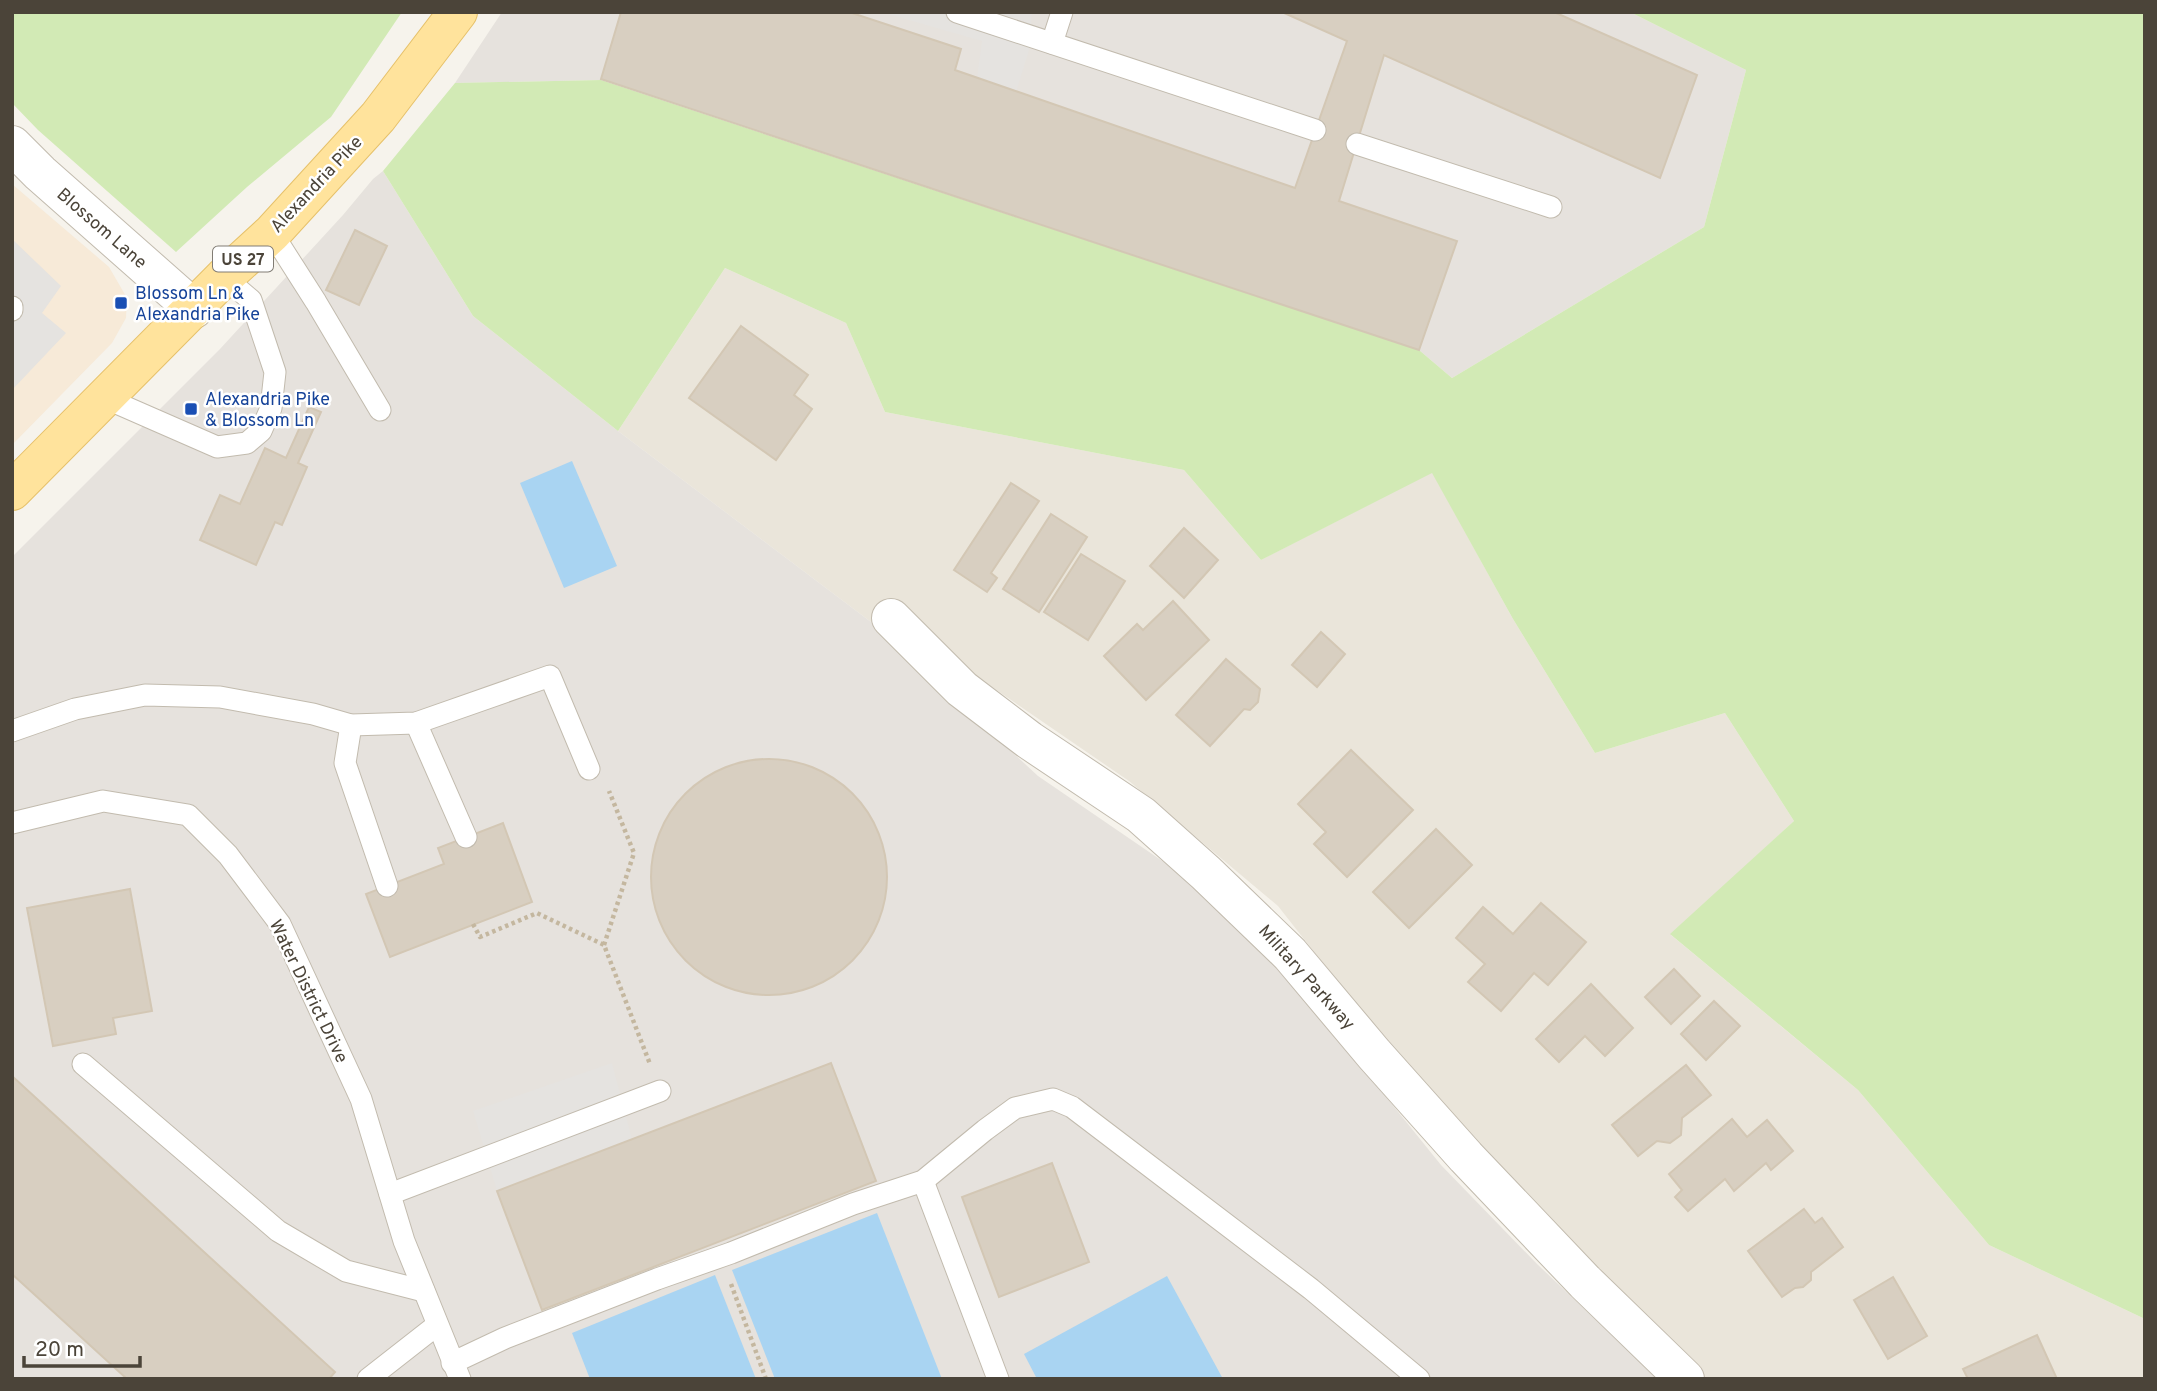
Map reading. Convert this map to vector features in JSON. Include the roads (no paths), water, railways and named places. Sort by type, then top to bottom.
[{"type":"main road","name":"Alexandria Pike","points":[[12,491],[224,277],[272,233],[378,117],[458,12]]},
{"type":"street","name":"Blossom Lane","points":[[12,145],[194,309]]},
{"type":"street","name":"Military Parkway","points":[[891,618],[962,689],[1029,740],[1141,815],[1206,873],[1290,954],[1374,1054],[1480,1172],[1585,1282],[1685,1379]]},
{"type":"lane","points":[[957,12],[1315,130]]},
{"type":"lane","points":[[1052,43],[1062,12]]},
{"type":"lane","points":[[1357,144],[1550,208]]},
{"type":"lane","points":[[272,233],[380,411]]},
{"type":"lane","points":[[105,398],[217,447],[247,443],[261,431],[271,408],[275,372],[250,300],[224,277]]},
{"type":"lane","points":[[12,731],[75,709],[145,695],[220,697],[313,714],[351,725],[416,723],[550,676],[589,769]]},
{"type":"lane","points":[[416,723],[466,837]]},
{"type":"lane","points":[[351,725],[345,763],[387,886]]},
{"type":"lane","name":"Water District Drive","points":[[12,823],[103,801],[188,815],[228,855],[280,925],[361,1099],[404,1241],[456,1371]]},
{"type":"lane","points":[[83,1064],[278,1231],[346,1271],[424,1291]]},
{"type":"lane","points":[[390,1194],[660,1091]]},
{"type":"lane","points":[[456,1371],[505,1338],[853,1205],[923,1181],[1015,1108],[1053,1099],[1072,1107],[1311,1289],[1419,1379]]},
{"type":"lane","points":[[923,1181],[998,1379]]},
{"type":"lane","points":[[368,1379],[438,1325]]},
{"type":"water","points":[[572,461],[617,566],[564,588],[520,483]]},
{"type":"water","points":[[877,1213],[942,1379],[775,1379],[732,1270]]},
{"type":"water","points":[[715,1275],[756,1379],[590,1379],[572,1333]]},
{"type":"water","points":[[1167,1276],[1223,1379],[1037,1379],[1024,1354]]},
{"type":"place","name":"Blossom Ln & Alexandria Pike","points":[[121,303]]},
{"type":"place","name":"Alexandria Pike & Blossom Ln","points":[[191,409]]}]
